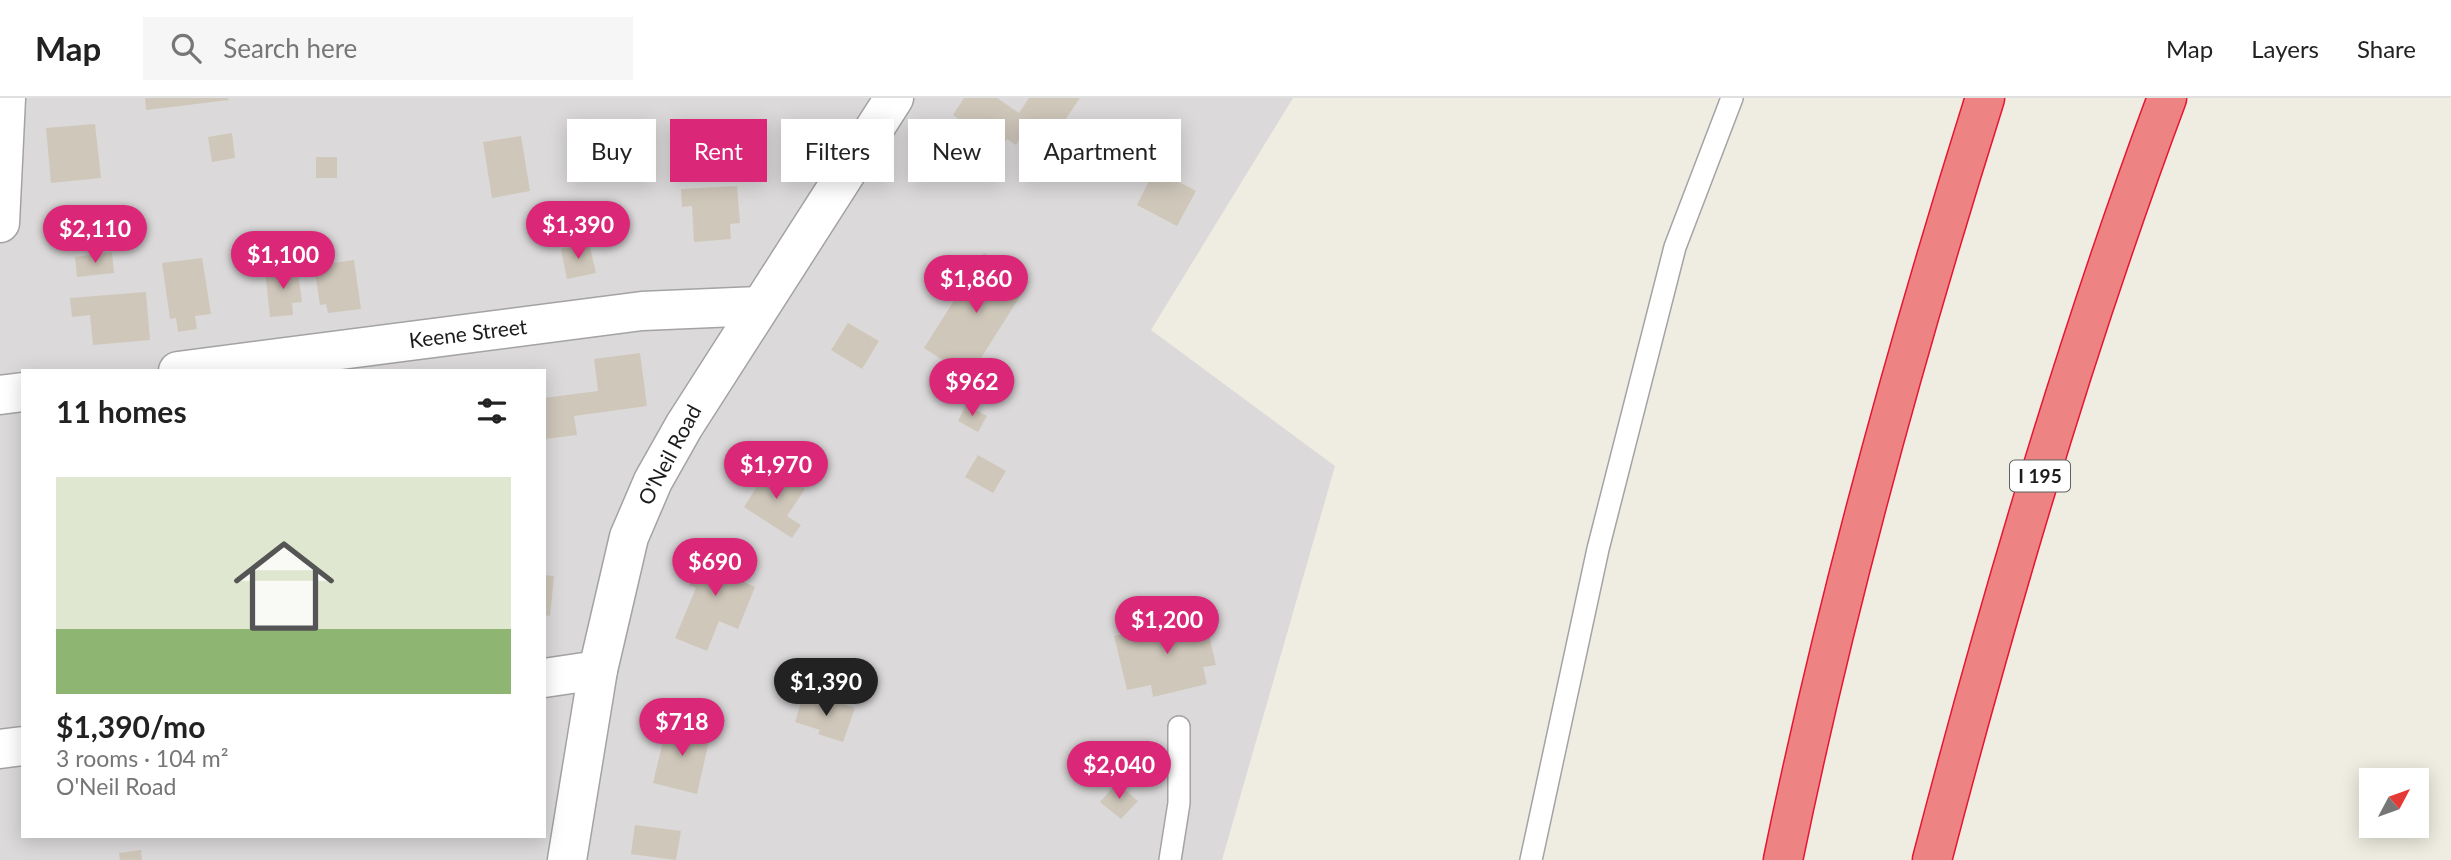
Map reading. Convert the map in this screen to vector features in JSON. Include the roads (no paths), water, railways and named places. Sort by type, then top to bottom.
[{"type":"highway","points":[[1783,860],[1835,625],[1877,463],[1947,218],[1985,98]]},
{"type":"highway","name":"I 195","points":[[1932,860],[2034,495],[2113,251],[2167,98]]},
{"type":"street","points":[[0,223],[6,98]]},
{"type":"street","name":"O'Neil Road","points":[[567,860],[598,670],[629,537],[653,481],[712,378],[894,98]]},
{"type":"street","name":"Keene Street","points":[[193,369],[642,311],[759,306]]},
{"type":"street","points":[[0,395],[21,392]]},
{"type":"street","points":[[546,678],[598,670]]},
{"type":"street","points":[[0,749],[21,746]]},
{"type":"lane","points":[[1531,860],[1598,549],[1675,247],[1732,98]]},
{"type":"lane","points":[[1170,860],[1179,803],[1179,727]]}]
